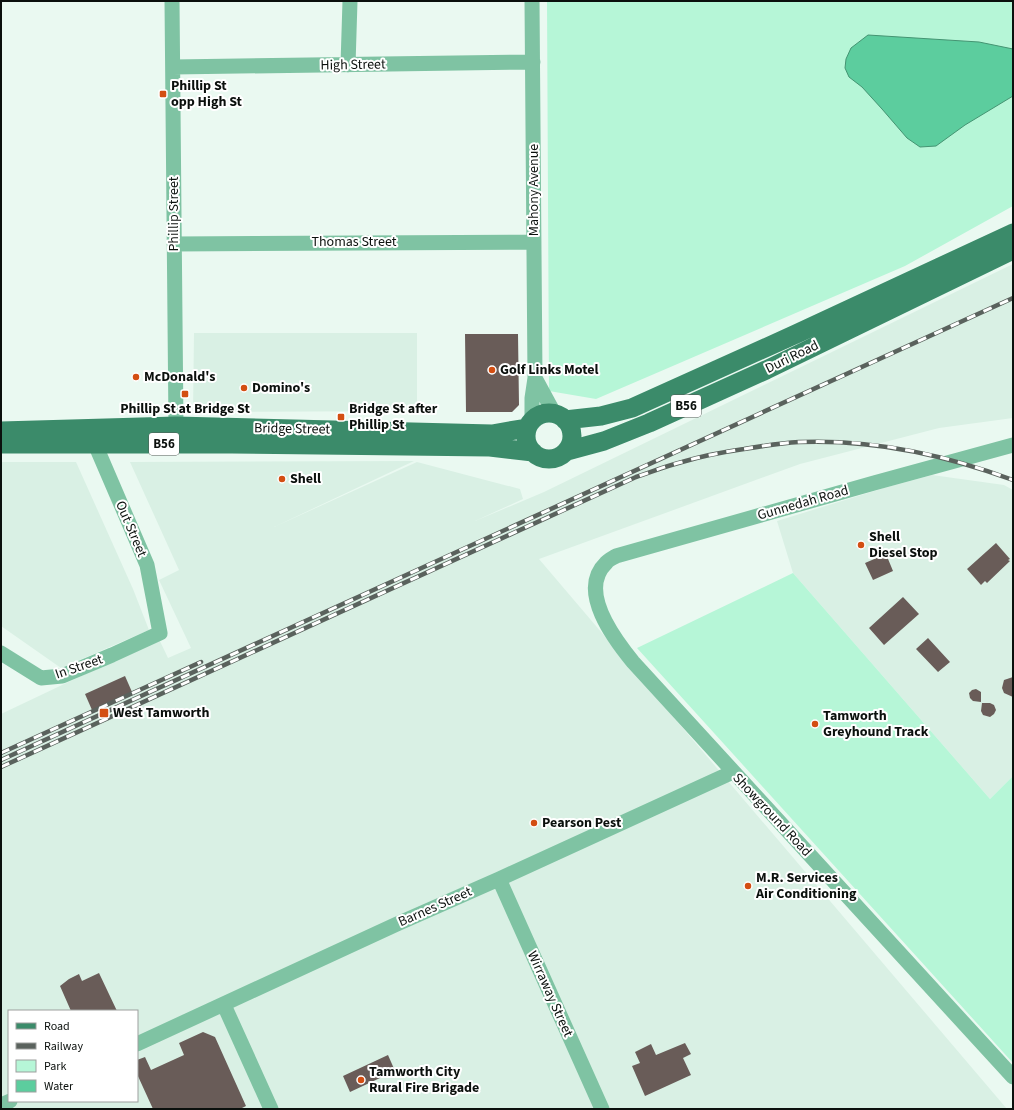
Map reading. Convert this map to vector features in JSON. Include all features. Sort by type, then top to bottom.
[{"type":"main road","name":"Duri Road","points":[[559,416],[601,416],[632,408],[823,322],[1013,233]]},
{"type":"main road","name":"Duri Road","points":[[566,451],[604,441],[649,423],[766,370],[1013,250]]},
{"type":"main road","name":"B56","points":[[530,424],[542,414],[559,416]]},
{"type":"main road","points":[[559,416],[569,425],[572,432],[572,438],[566,451]]},
{"type":"main road","points":[[530,424],[526,441],[533,452]]},
{"type":"main road","name":"Bridge Street","points":[[1,444],[94,436],[176,426],[492,434],[530,424]]},
{"type":"main road","name":"Bridge Street","points":[[176,426],[180,432],[195,438],[232,444]]},
{"type":"main road","name":"Bridge Street","points":[[1,430],[232,444],[490,448],[533,452]]},
{"type":"main road","name":"B56","points":[[533,452],[539,457],[554,458],[561,456],[566,451]]},
{"type":"street","name":"Phillip Street","points":[[172,1],[176,426]]},
{"type":"street","points":[[348,65],[350,1]]},
{"type":"street","name":"Mahony Avenue","points":[[530,424],[535,378],[532,1]]},
{"type":"street","name":"High Street","points":[[173,67],[533,62]]},
{"type":"street","name":"Thomas Street","points":[[174,244],[534,242]]},
{"type":"street","name":"Mahony Avenue","points":[[535,378],[559,416]]},
{"type":"street","name":"Out Street","points":[[94,436],[147,565],[160,632]]},
{"type":"street","name":"Gunnedah Road","points":[[599,573],[606,563],[616,556],[628,552],[953,460],[1013,445]]},
{"type":"street","name":"Showground Road","points":[[599,573],[596,583],[598,605],[610,631],[633,662],[1013,1077]]},
{"type":"street","name":"In Street","points":[[1,653],[41,678],[62,676],[112,655],[160,632]]},
{"type":"street","name":"Barnes Street","points":[[138,1044],[397,924],[733,772]]},
{"type":"street","name":"Wirraway Street","points":[[499,879],[602,1109]]},
{"type":"street","points":[[224,1004],[271,1109]]},
{"type":"shaded area","points":[[1013,264],[1013,418],[939,428],[800,464],[539,559],[1007,1109],[1,1109],[1,714],[159,639],[168,658],[191,648],[159,580],[179,570],[130,462],[414,461],[274,527],[417,462],[520,489],[523,499],[475,521],[544,492]]},
{"type":"shaded area","points":[[194,333],[417,333],[417,411],[193,412]]},
{"type":"shaded area","points":[[1,462],[76,462],[133,589],[149,630],[61,668],[1,626]]},
{"type":"shaded area","points":[[932,475],[1004,485],[1013,490],[1013,776],[990,799],[793,573],[777,521]]},
{"type":"green space","points":[[547,1],[1013,1],[1013,206],[905,266],[596,399],[549,391]]},
{"type":"green space","name":"Tamworth Greyhound Track","points":[[793,573],[990,799],[1013,776],[1013,1063],[637,648]]},
{"type":"water","points":[[868,35],[979,42],[1013,49],[1013,96],[965,125],[936,146],[920,147],[907,138],[862,87],[849,77],[845,68],[846,59],[851,48]]},
{"type":"building","name":"Golf Links Motel","points":[[465,334],[518,334],[519,405],[512,412],[466,412]]},
{"type":"building","points":[[996,543],[1010,559],[1008,560],[1010,561],[987,583],[985,581],[981,585],[967,569]]},
{"type":"building","points":[[886,554],[893,571],[873,580],[865,563]]},
{"type":"building","points":[[903,597],[919,614],[884,645],[869,628]]},
{"type":"building","points":[[928,638],[950,662],[938,672],[916,649]]},
{"type":"building","points":[[125,676],[132,692],[92,710],[85,694]]},
{"type":"building","points":[[1013,677],[1013,697],[1004,693],[1002,688],[1004,680]]},
{"type":"building","points":[[976,689],[981,692],[981,702],[973,701],[970,698],[969,693]]},
{"type":"building","points":[[982,703],[990,703],[994,705],[996,710],[994,714],[990,717],[983,715],[981,711]]},
{"type":"building","points":[[99,973],[117,1010],[71,1010],[60,986],[79,974],[82,981]]},
{"type":"building","points":[[203,1032],[215,1037],[246,1106],[240,1109],[153,1109],[138,1076],[138,1060],[145,1057],[151,1070],[184,1055],[179,1043]]},
{"type":"building","points":[[685,1043],[691,1054],[683,1058],[691,1075],[645,1096],[632,1066],[640,1063],[635,1052],[651,1044],[656,1055]]},
{"type":"building","points":[[388,1055],[395,1071],[350,1092],[343,1076]]},
{"type":"railway","points":[[1,760],[1013,298]]},
{"type":"railway","points":[[1,767],[636,477],[697,458],[778,444],[799,442],[854,443],[908,450],[934,456],[1013,480]]},
{"type":"railway","points":[[1,753],[201,662]]},
{"type":"place","name":"Phillip St opp High St","points":[[163,94]]},
{"type":"place","name":"Golf Links Motel","points":[[492,370]]},
{"type":"place","name":"McDonald's","points":[[136,377]]},
{"type":"place","name":"Domino's","points":[[244,388]]},
{"type":"place","name":"Phillip St at Bridge St","points":[[185,394]]},
{"type":"place","name":"Bridge St after Phillip St","points":[[341,417]]},
{"type":"place","name":"Shell","points":[[282,479]]},
{"type":"place","name":"Shell Diesel Stop","points":[[861,545]]},
{"type":"place","name":"West Tamworth","points":[[104,713]]},
{"type":"place","name":"Tamworth Greyhound Track","points":[[815,724]]},
{"type":"place","name":"Pearson Pest","points":[[534,823]]},
{"type":"place","name":"M.R. Services Air Conditioning","points":[[748,886]]},
{"type":"place","name":"Tamworth City Rural Fire Brigade","points":[[361,1080]]}]
